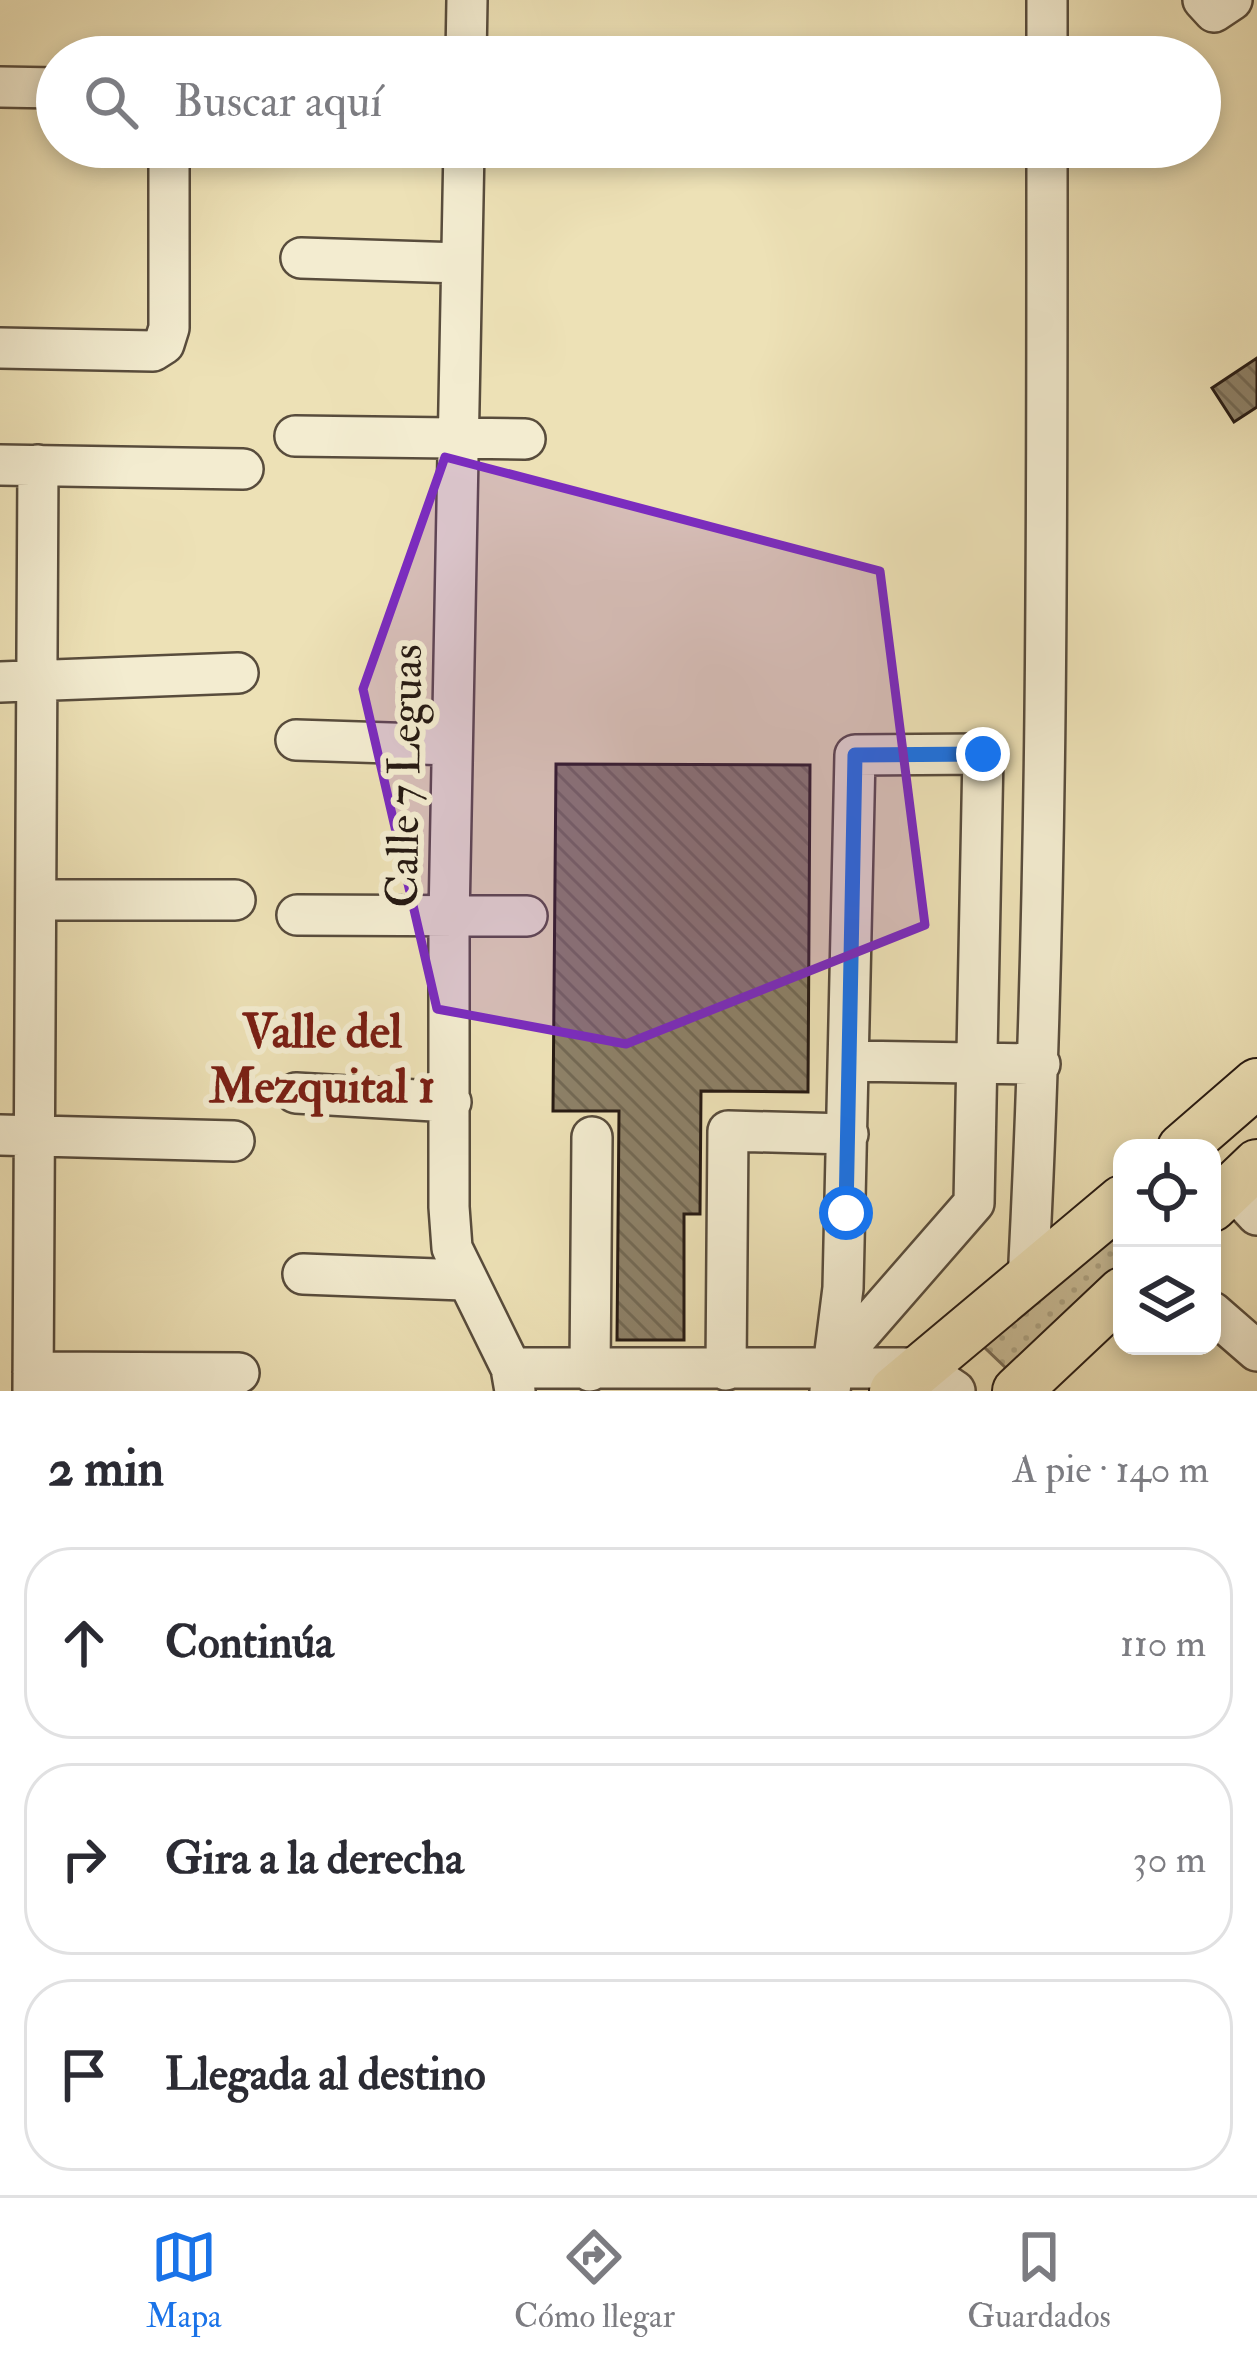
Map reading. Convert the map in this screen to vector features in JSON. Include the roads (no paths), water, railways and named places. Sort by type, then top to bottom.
[{"type":"main road","points":[[1192,1139],[1257,1083]]},
{"type":"main road","points":[[923,1383],[1028,1281],[1113,1208]]},
{"type":"main road","points":[[1017,1391],[1113,1300]]},
{"type":"street","points":[[466,36],[467,0]]},
{"type":"street","points":[[1046,0],[1047,36]]},
{"type":"street","points":[[0,87],[36,88]]},
{"type":"street","points":[[0,348],[153,351],[164,344],[169,328],[169,168]]},
{"type":"street","name":"Calle 7 Leguas","points":[[463,168],[449,919],[452,1248],[513,1379]]},
{"type":"street","points":[[1028,1281],[1040,1064],[1047,702],[1047,168]]},
{"type":"street","points":[[301,259],[461,263]]},
{"type":"street","points":[[295,436],[525,440]]},
{"type":"street","points":[[239,1372],[33,1381],[17,1136],[38,900],[19,682],[19,465],[243,469]]},
{"type":"street","points":[[19,682],[238,673]]},
{"type":"street","points":[[296,740],[452,746]]},
{"type":"street","points":[[983,754],[974,1203],[830,1379],[844,1288],[855,755],[983,754]]},
{"type":"street","points":[[38,900],[235,900]]},
{"type":"street","points":[[297,915],[527,916]]},
{"type":"street","points":[[851,1060],[1040,1064]]},
{"type":"street","points":[[296,1094],[451,1102]]},
{"type":"street","points":[[726,1370],[728,1131],[848,1134]]},
{"type":"street","points":[[17,1136],[235,1142]]},
{"type":"street","points":[[590,1371],[592,1137]]},
{"type":"street","points":[[303,1274],[463,1280]]},
{"type":"street","points":[[1221,1320],[1257,1351]]},
{"type":"street","points":[[513,1379],[590,1371],[726,1370],[923,1383]]},
{"type":"district","name":"Valle del Mezquital 1","points":[[322,1058]]}]
